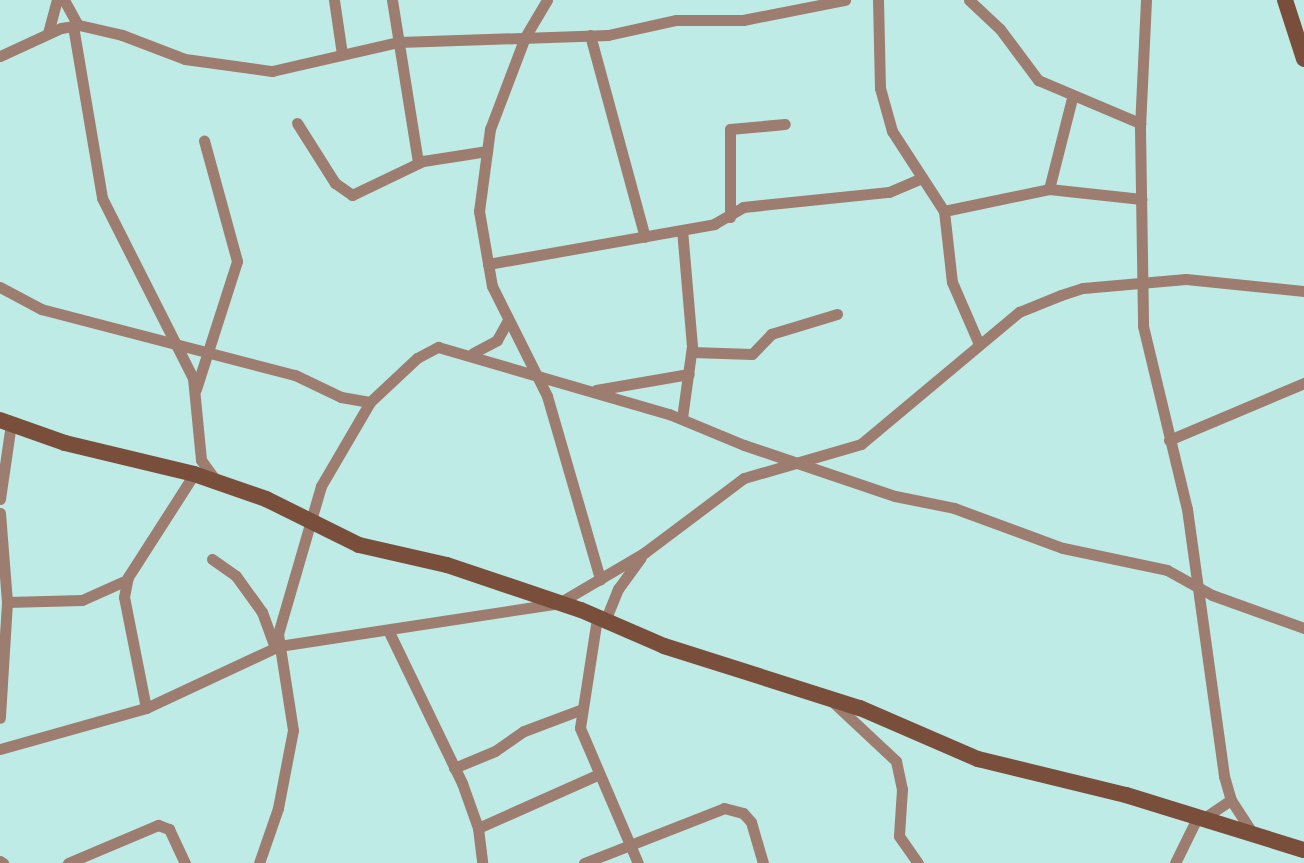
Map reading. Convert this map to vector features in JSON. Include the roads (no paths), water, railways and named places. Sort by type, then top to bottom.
[{"type":"street","points":[[48,33],[57,0]]},
{"type":"street","points":[[64,0],[75,26],[102,198],[196,389],[201,460],[223,485]]},
{"type":"street","points":[[334,0],[342,54]]},
{"type":"street","points":[[392,0],[418,163]]},
{"type":"street","points":[[547,0],[525,37],[487,151],[479,211],[488,264],[508,320],[536,373],[570,465],[600,579]]},
{"type":"street","points":[[1,52],[75,26],[122,35],[185,59],[252,72],[289,69],[399,42],[628,33],[689,18],[743,20],[845,0]]},
{"type":"street","points":[[878,0],[880,88],[892,131],[944,211],[952,282],[979,344]]},
{"type":"street","points":[[969,0],[1000,29],[1024,68],[1072,98],[1140,123]]},
{"type":"street","points":[[1146,0],[1140,123],[1143,326],[1187,509],[1231,800],[1254,835]]},
{"type":"street","points":[[1285,0],[1304,59]]},
{"type":"street","points":[[590,35],[645,237]]},
{"type":"street","points":[[1049,189],[1072,98]]},
{"type":"street","points":[[297,123],[346,194],[418,163],[487,151]]},
{"type":"street","points":[[730,217],[730,129],[785,124]]},
{"type":"street","points":[[196,389],[237,261],[204,140]]},
{"type":"street","points":[[488,264],[682,230],[730,217],[743,207],[889,192],[922,178]]},
{"type":"street","points":[[944,211],[1049,189],[1141,199]]},
{"type":"street","points":[[682,230],[692,352],[682,418]]},
{"type":"street","points":[[0,749],[146,708],[277,648],[559,603],[644,553],[744,478],[861,444],[979,344],[1038,303],[1083,288],[1203,280],[1304,291]]},
{"type":"street","points":[[0,287],[41,309],[210,353],[370,402]]},
{"type":"street","points":[[692,352],[752,354],[771,334],[837,314]]},
{"type":"street","points":[[473,353],[497,340],[508,320]]},
{"type":"street","points":[[277,648],[321,486],[370,402],[430,350],[446,346],[682,418],[895,496],[954,508],[1063,548],[1167,570],[1198,589],[1304,628]]},
{"type":"street","points":[[596,390],[689,374]]},
{"type":"street","points":[[1169,440],[1304,383]]},
{"type":"street","points":[[0,499],[5,422],[65,443],[194,474],[359,545],[428,560],[559,603],[830,700],[978,759],[1201,817],[1304,850]]},
{"type":"street","points":[[146,708],[124,597],[127,580],[194,474]]},
{"type":"street","points":[[0,513],[7,602],[0,718]]},
{"type":"street","points":[[638,863],[631,842],[597,775],[580,728],[580,710],[601,619],[644,553]]},
{"type":"street","points":[[212,559],[236,576],[262,612],[277,648],[293,730],[278,808],[259,863]]},
{"type":"street","points":[[7,602],[82,600],[127,580]]},
{"type":"street","points":[[389,632],[454,768],[478,828],[482,863]]},
{"type":"street","points":[[830,700],[896,761],[902,789],[899,836],[918,863]]},
{"type":"street","points":[[454,768],[495,751],[524,731],[580,710]]},
{"type":"street","points":[[478,828],[597,775]]},
{"type":"street","points":[[1175,863],[1201,817],[1231,800]]},
{"type":"street","points":[[584,863],[713,809],[736,810],[751,822],[763,863]]},
{"type":"street","points":[[68,863],[158,825],[169,829],[185,863]]}]
